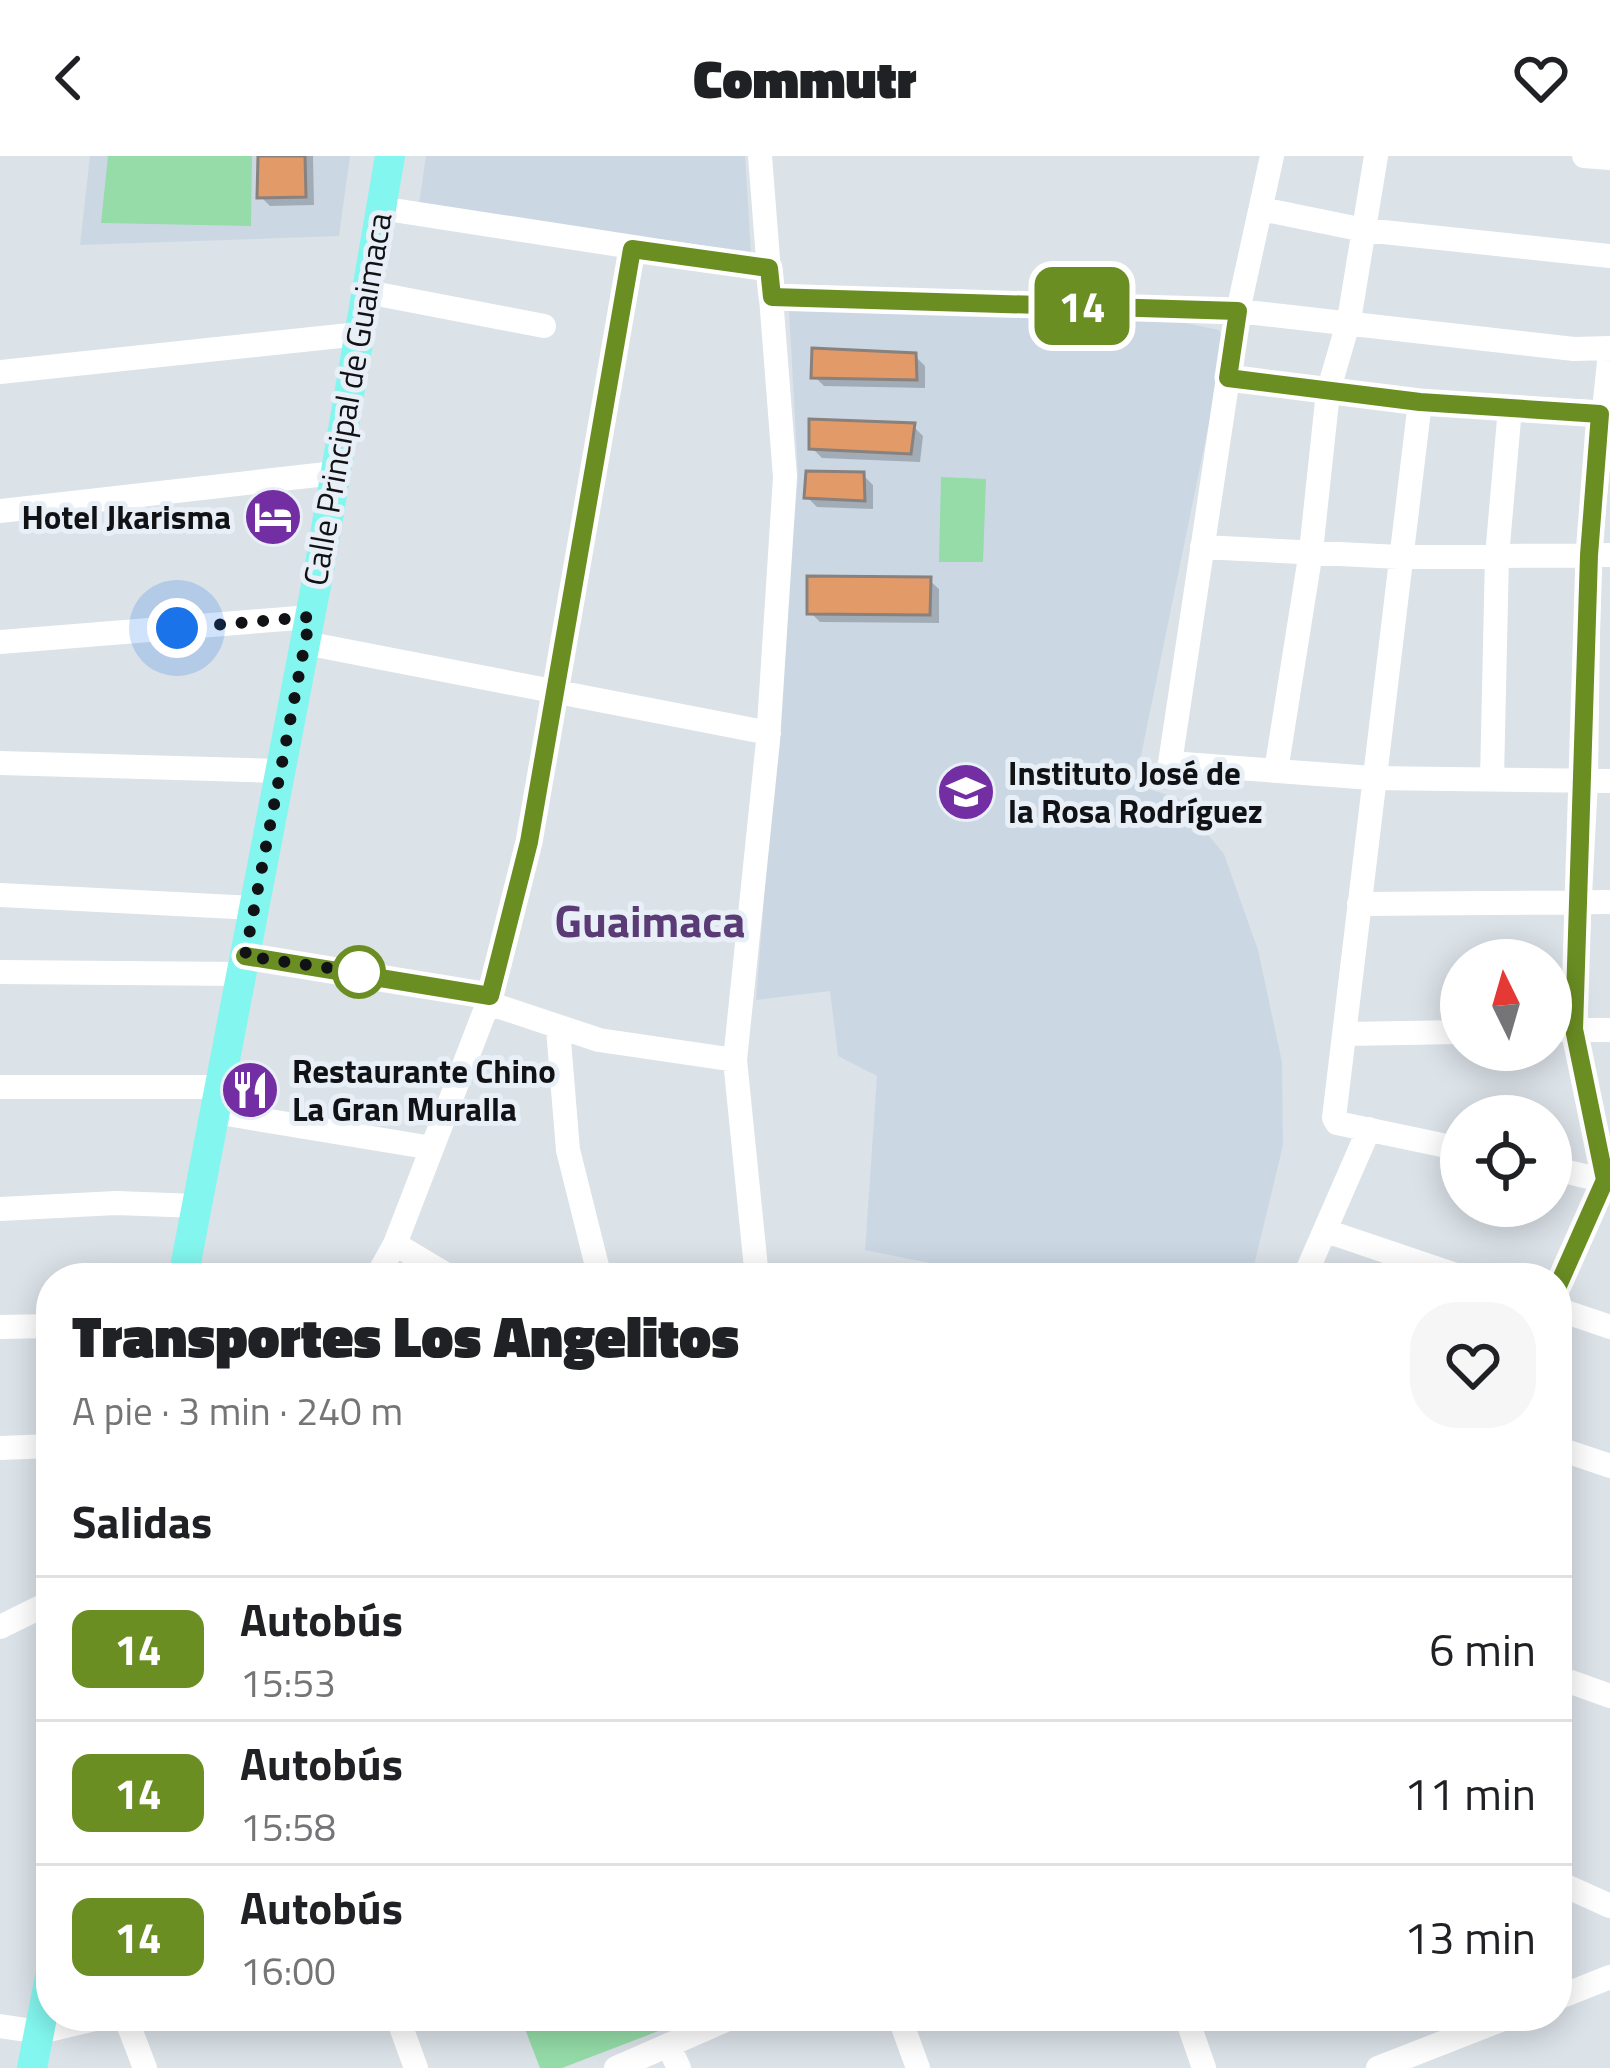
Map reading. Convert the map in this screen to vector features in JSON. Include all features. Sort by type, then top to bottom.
[{"type":"main road","name":"Calle Principal de Guaimaca","points":[[186,1263],[307,630],[389,156]]},
{"type":"main road","points":[[32,2068],[40,2032]]},
{"type":"street","points":[[755,1263],[734,1060],[769,733],[785,477],[760,156]]},
{"type":"street","points":[[1272,156],[1238,311],[1170,764],[1372,778],[1598,781]]},
{"type":"street","points":[[1276,771],[1311,551],[1328,392],[1349,320],[1376,156]]},
{"type":"street","points":[[1584,156],[1610,158]]},
{"type":"street","points":[[380,208],[769,268]]},
{"type":"street","points":[[1261,209],[1364,230],[1610,256]]},
{"type":"street","points":[[384,1263],[489,1000],[529,842],[632,249]]},
{"type":"street","points":[[367,292],[544,326]]},
{"type":"street","points":[[772,297],[1238,311],[1610,350],[1600,555],[1598,781],[1572,958]]},
{"type":"street","points":[[0,371],[359,334]]},
{"type":"street","points":[[1228,378],[1420,402],[1605,413]]},
{"type":"street","points":[[1420,402],[1334,1118],[1440,1144]]},
{"type":"street","points":[[1492,778],[1497,556],[1510,408]]},
{"type":"street","points":[[0,511],[335,473]]},
{"type":"street","points":[[1202,547],[1399,557],[1600,555]]},
{"type":"street","points":[[0,642],[307,630],[556,690],[769,733]]},
{"type":"street","points":[[0,763],[280,771]]},
{"type":"street","points":[[0,896],[254,908]]},
{"type":"street","points":[[1359,904],[1610,902]]},
{"type":"street","points":[[0,972],[243,965],[489,1000],[559,1029],[734,1060]]},
{"type":"street","points":[[559,1029],[568,1150],[596,1263]]},
{"type":"street","points":[[1572,1030],[1610,1030]]},
{"type":"street","points":[[1344,1034],[1440,1032]]},
{"type":"street","points":[[1569,1263],[1608,1181],[1572,1063]]},
{"type":"street","points":[[0,1088],[217,1100],[432,1148]]},
{"type":"street","points":[[1312,1263],[1370,1129]]},
{"type":"street","points":[[1572,1173],[1608,1181]]},
{"type":"street","points":[[0,1208],[116,1203],[197,1206]]},
{"type":"street","points":[[1327,1232],[1420,1263]]},
{"type":"street","points":[[395,1244],[427,1263]]},
{"type":"street","points":[[1572,1314],[1610,1327]]},
{"type":"street","points":[[0,1327],[36,1326]]},
{"type":"street","points":[[0,1448],[36,1447]]},
{"type":"street","points":[[1572,1453],[1610,1466]]},
{"type":"street","points":[[0,1627],[36,1609]]},
{"type":"street","points":[[1572,1683],[1610,1696]]},
{"type":"street","points":[[1572,1889],[1610,1906]]},
{"type":"street","points":[[1572,1992],[1610,1978]]},
{"type":"street","points":[[0,2026],[44,2031]]},
{"type":"street","points":[[131,2031],[145,2068]]},
{"type":"street","points":[[402,2031],[416,2068]]},
{"type":"street","points":[[904,2031],[918,2068]]},
{"type":"street","points":[[1191,2031],[1204,2068]]},
{"type":"street","points":[[1378,2068],[1473,2031]]},
{"type":"street","points":[[616,2068],[677,2042]]},
{"type":"shaded area","points":[[90,156],[350,156],[339,236],[80,245]]},
{"type":"shaded area","points":[[426,156],[745,156],[751,253],[418,211]]},
{"type":"shaded area","name":"Instituto José de la Rosa Rodríguez","points":[[789,309],[1184,323],[1219,330],[1225,345],[1135,785],[1178,798],[1224,854],[1258,950],[1282,1062],[1283,1145],[1255,1263],[930,1263],[865,1250],[877,1076],[838,1056],[830,991],[756,1000],[798,474]]},
{"type":"green space","points":[[108,156],[252,156],[251,226],[101,223]]},
{"type":"green space","points":[[941,477],[986,479],[983,562],[939,562]]},
{"type":"green space","points":[[526,2031],[659,2031],[562,2068],[540,2068]]},
{"type":"building","points":[[258,156],[305,156],[306,197],[257,198]]},
{"type":"building","points":[[812,348],[916,353],[917,380],[811,378]]},
{"type":"building","points":[[809,419],[915,423],[911,454],[809,449]]},
{"type":"building","points":[[806,471],[864,472],[865,501],[804,498]]},
{"type":"building","points":[[807,576],[931,577],[930,615],[807,614]]},
{"type":"bus line","name":"14","points":[[245,956],[490,996],[529,842],[632,249],[769,268],[772,297],[1238,311],[1228,378],[1420,402],[1600,414],[1589,555],[1586,781],[1574,1029],[1576,1059],[1605,1180],[1568,1263]]},
{"type":"place","name":"Hotel Jkarisma","points":[[273,517]]},
{"type":"place","name":"Instituto José de la Rosa Rodríguez","points":[[966,792]]},
{"type":"place","name":"Restaurante Chino La Gran Muralla","points":[[250,1090]]},
{"type":"district","name":"Guaimaca","points":[[650,921]]},
{"type":"route","points":[[177,628],[310,617],[245,956],[363,973],[359,972]]}]
